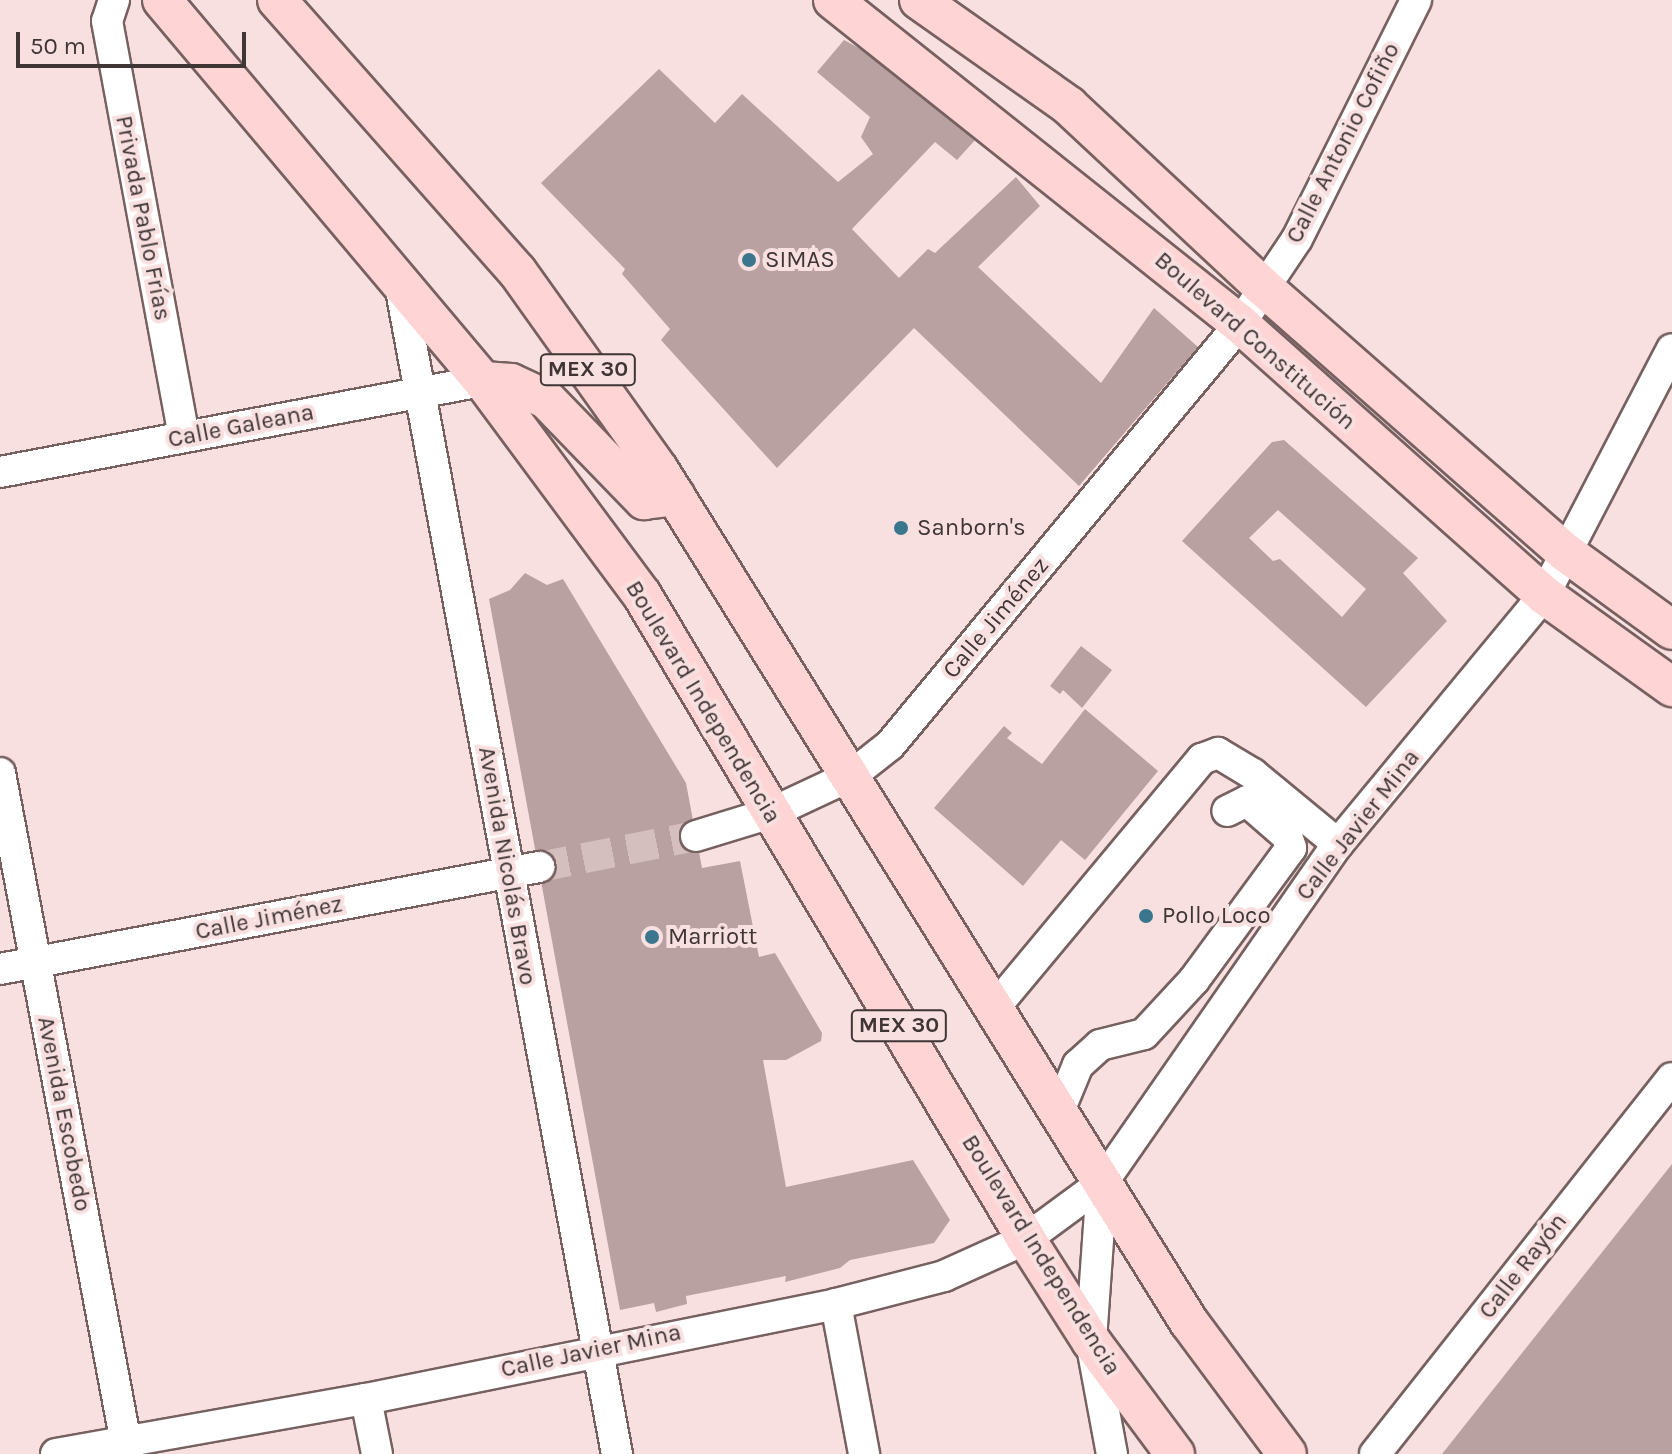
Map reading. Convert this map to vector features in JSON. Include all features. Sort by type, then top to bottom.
[{"type":"main road","name":"Boulevard Independencia","points":[[162,0],[399,277],[483,381],[642,595],[1026,1239],[1091,1341],[1175,1454]]},
{"type":"main road","name":"MEX 30","points":[[277,0],[384,114],[517,271],[676,496],[996,1006],[1189,1322],[1287,1454]]},
{"type":"main road","name":"Boulevard Constitución","points":[[833,0],[1240,324],[1544,595],[1672,687]]},
{"type":"main road","name":"Boulevard Constitución","points":[[919,0],[1069,106],[1262,286],[1565,552],[1672,630]]},
{"type":"main road","points":[[483,381],[511,383],[546,399],[644,500],[676,496]]},
{"type":"street","name":"Privada Pablo Frías","points":[[114,0],[107,21],[184,437]]},
{"type":"street","name":"Calle Antonio Cofiño","points":[[1240,324],[1262,286],[1297,239],[1416,0]]},
{"type":"street","name":"Avenida Nicolás Bravo","points":[[399,277],[617,1454]]},
{"type":"street","name":"Calle Jiménez","points":[[696,836],[771,813],[852,775],[890,745],[1240,324]]},
{"type":"street","name":"Calle Javier Mina","points":[[56,1454],[127,1447],[597,1348],[836,1304],[944,1276],[1026,1239],[1102,1183],[1338,844],[1544,595],[1672,349]]},
{"type":"street","name":"Calle Galeana","points":[[0,472],[483,381]]},
{"type":"street","points":[[996,1006],[1202,759],[1218,753],[1253,774],[1338,844]]},
{"type":"street","name":"Avenida Escobedo","points":[[0,773],[127,1447]]},
{"type":"street","points":[[1059,1111],[1078,1065],[1100,1045],[1144,1034],[1194,980],[1291,848],[1287,836],[1247,801],[1227,811]]},
{"type":"street","name":"Calle Jiménez","points":[[0,969],[539,867]]},
{"type":"street","name":"Calle Rayón","points":[[1375,1454],[1672,1078]]},
{"type":"street","points":[[1102,1183],[1091,1341],[1112,1454]]},
{"type":"street","points":[[836,1304],[864,1454]]},
{"type":"street","points":[[366,1399],[377,1454]]},
{"type":"building","name":"SIMAS","points":[[844,40],[894,67],[976,139],[957,160],[935,142],[852,229],[899,278],[928,249],[935,253],[1016,177],[1040,206],[978,267],[1101,383],[1154,308],[1198,347],[1079,486],[914,328],[777,468],[661,340],[670,329],[622,274],[625,269],[541,183],[659,69],[715,123],[742,94],[838,182],[873,154],[861,137],[870,117],[817,72]]},
{"type":"building","points":[[1284,440],[1418,558],[1403,573],[1447,621],[1366,707],[1182,541],[1272,442]],"holes":[[[1278,510],[1366,589],[1342,617],[1280,559],[1273,561],[1249,538]]]},
{"type":"building","name":"Marriott","points":[[525,573],[547,585],[563,579],[686,783],[702,868],[740,861],[759,957],[775,953],[822,1033],[821,1041],[786,1060],[763,1060],[786,1187],[913,1160],[950,1220],[934,1243],[850,1260],[840,1268],[785,1282],[786,1276],[686,1296],[687,1304],[656,1312],[654,1303],[620,1310],[489,599],[510,590]]},
{"type":"building","points":[[1081,646],[1112,670],[1082,708],[1063,690],[1060,694],[1050,686]]},
{"type":"building","points":[[1085,709],[1158,771],[1085,860],[1061,840],[1023,886],[934,808],[1004,726],[1012,733],[1007,738],[1042,764]]},
{"type":"building","points":[[1672,1164],[1672,1454],[1442,1454]]},
{"type":"tunnel","points":[[539,867],[696,836]]},
{"type":"place","name":"SIMAS","points":[[749,260]]},
{"type":"place","name":"Sanborn's","points":[[901,528]]},
{"type":"place","name":"Pollo Loco","points":[[1146,916]]},
{"type":"place","name":"Marriott","points":[[652,937]]}]
